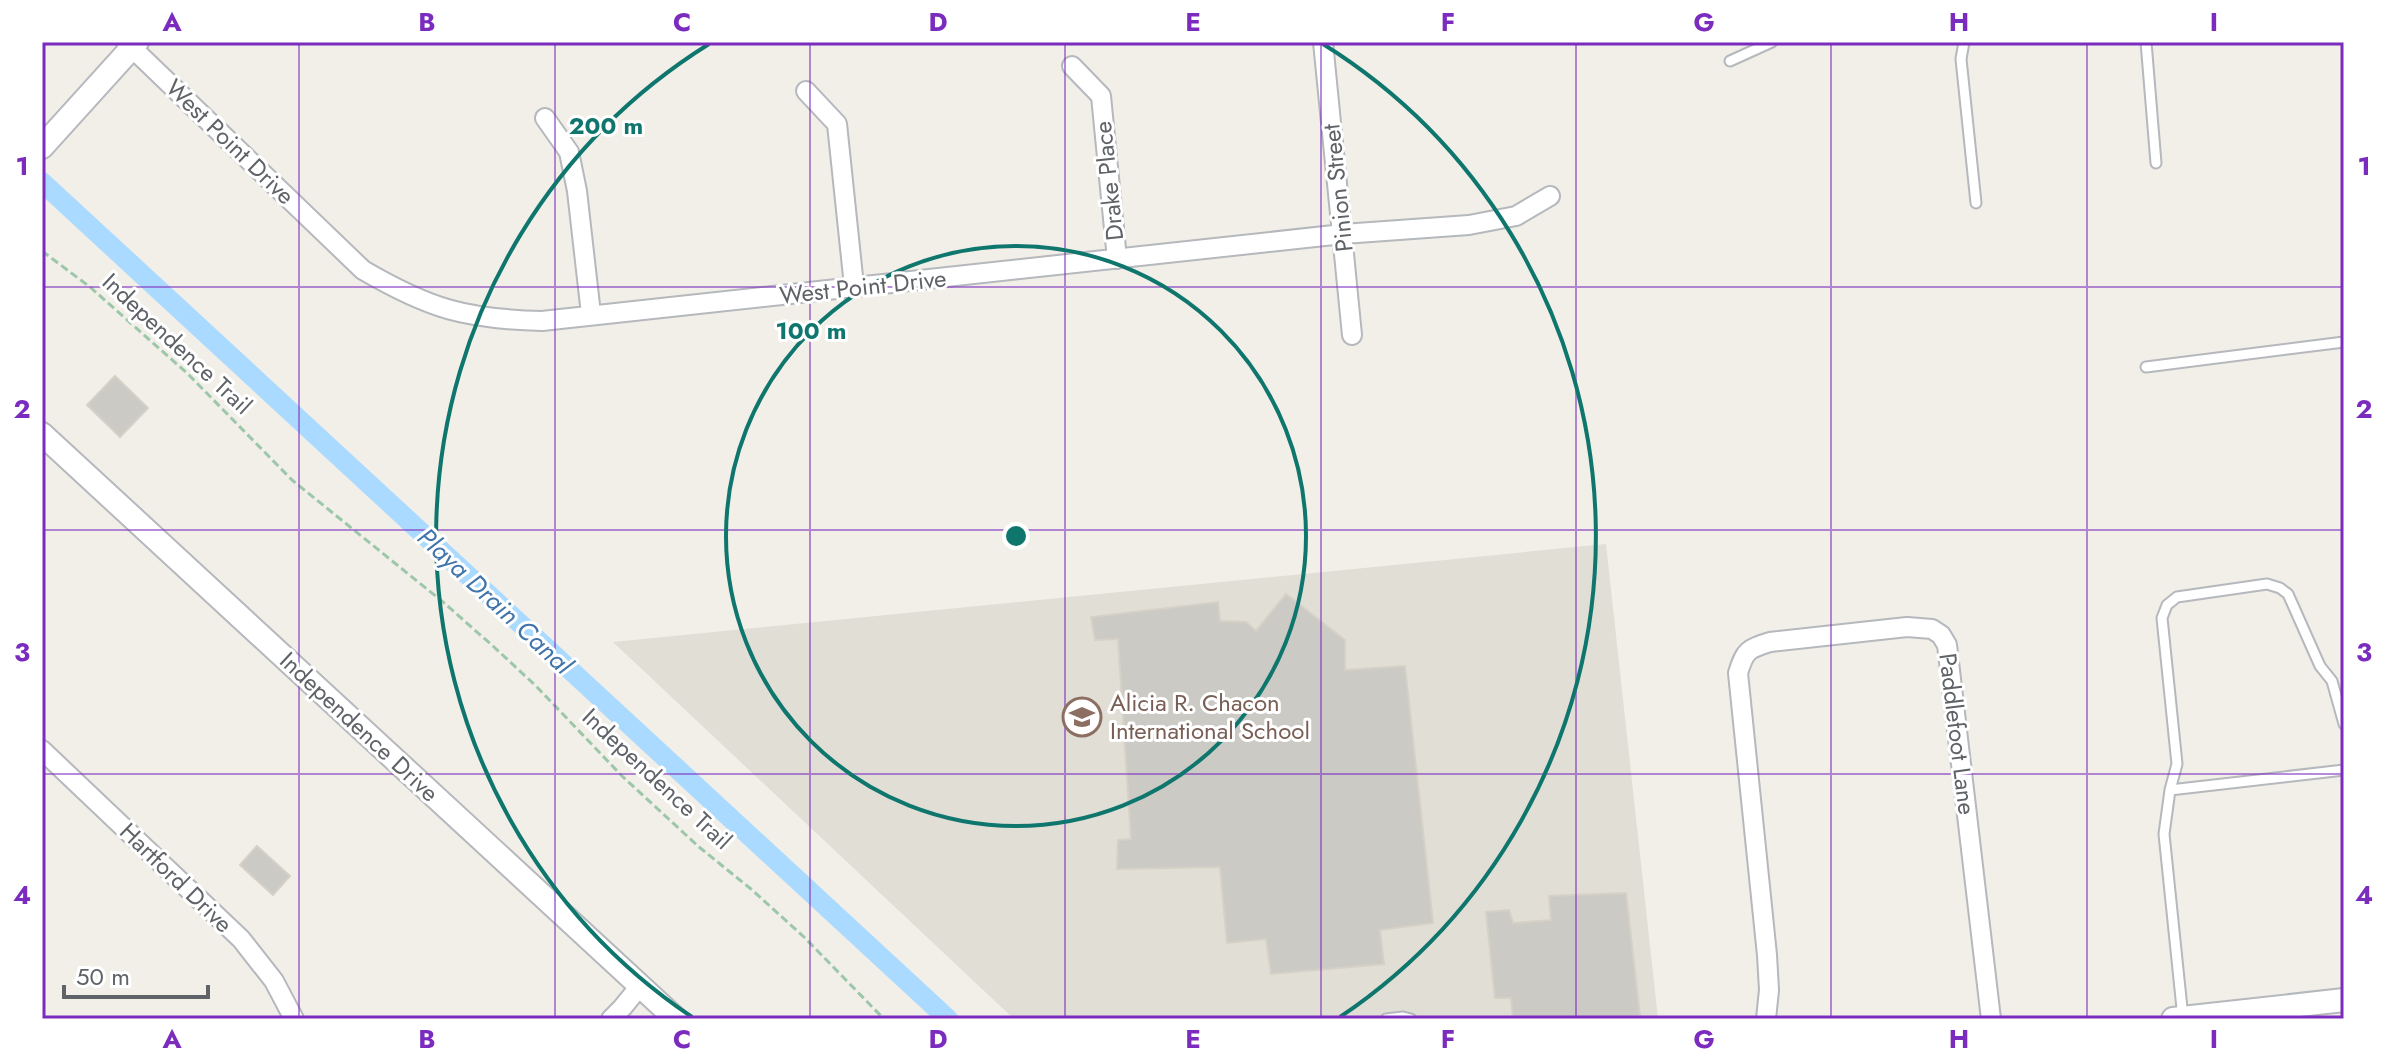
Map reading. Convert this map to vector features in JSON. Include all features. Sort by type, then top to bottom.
[{"type":"street","name":"Pinion Street","points":[[1323,42],[1352,335]]},
{"type":"street","name":"West Point Drive","points":[[131,44],[363,270],[403,293],[455,312],[497,320],[542,321],[1343,234],[1485,222],[1516,216],[1550,196]]},
{"type":"street","points":[[42,147],[131,44]]},
{"type":"street","name":"Drake Place","points":[[1072,66],[1101,96],[1117,259]]},
{"type":"street","points":[[806,91],[837,124],[854,286]]},
{"type":"street","points":[[545,118],[569,152],[577,191],[591,314]]},
{"type":"street","name":"Independence Drive","points":[[42,434],[676,1019]]},
{"type":"street","name":"Paddlefoot Lane","points":[[1766,1019],[1769,990],[1767,955],[1738,673],[1742,660],[1749,649],[1770,642],[1907,627],[1932,629],[1941,635],[1947,645],[1991,1019]]},
{"type":"street","name":"Hartford Drive","points":[[42,750],[241,939],[274,981],[294,1019]]},
{"type":"street","points":[[611,1019],[640,986]]},
{"type":"street","points":[[2178,1018],[2344,1000]]},
{"type":"lane","points":[[1730,61],[1772,42]]},
{"type":"lane","points":[[1964,42],[1961,59],[1976,203]]},
{"type":"lane","points":[[2146,42],[2156,163]]},
{"type":"lane","points":[[2146,367],[2344,342]]},
{"type":"lane","points":[[2178,1018],[2164,834],[2177,764],[2162,618],[2167,605],[2177,597],[2267,584],[2280,588],[2288,594],[2320,666],[2332,681],[2344,724]]},
{"type":"lane","points":[[2170,790],[2344,770]]},
{"type":"lane","points":[[1386,1019],[1411,1019]]},
{"type":"path","name":"Independence Trail","points":[[42,251],[90,287],[188,374],[292,480],[494,647],[622,776],[804,937],[884,1019]]},
{"type":"shaded area","name":"Alicia R. Chacon International School","points":[[1606,544],[1658,1019],[1014,1019],[613,642]]},
{"type":"building","points":[[115,376],[148,408],[120,437],[87,405]]},
{"type":"building","points":[[1286,594],[1345,640],[1345,670],[1405,666],[1433,923],[1380,930],[1384,964],[1271,974],[1266,939],[1227,943],[1220,867],[1117,869],[1118,840],[1131,839],[1118,639],[1095,640],[1091,617],[1218,602],[1220,621],[1246,622],[1256,631]]},
{"type":"building","points":[[257,846],[290,876],[273,895],[240,865]]},
{"type":"building","points":[[1626,893],[1640,1016],[1513,1019],[1511,998],[1495,998],[1486,912],[1509,910],[1513,923],[1551,920],[1549,896]]},
{"type":"waterway","name":"Playa Drain Canal","points":[[42,182],[948,1019]]},
{"type":"place","name":"Alicia R. Chacon International School","points":[[1082,717]]}]
